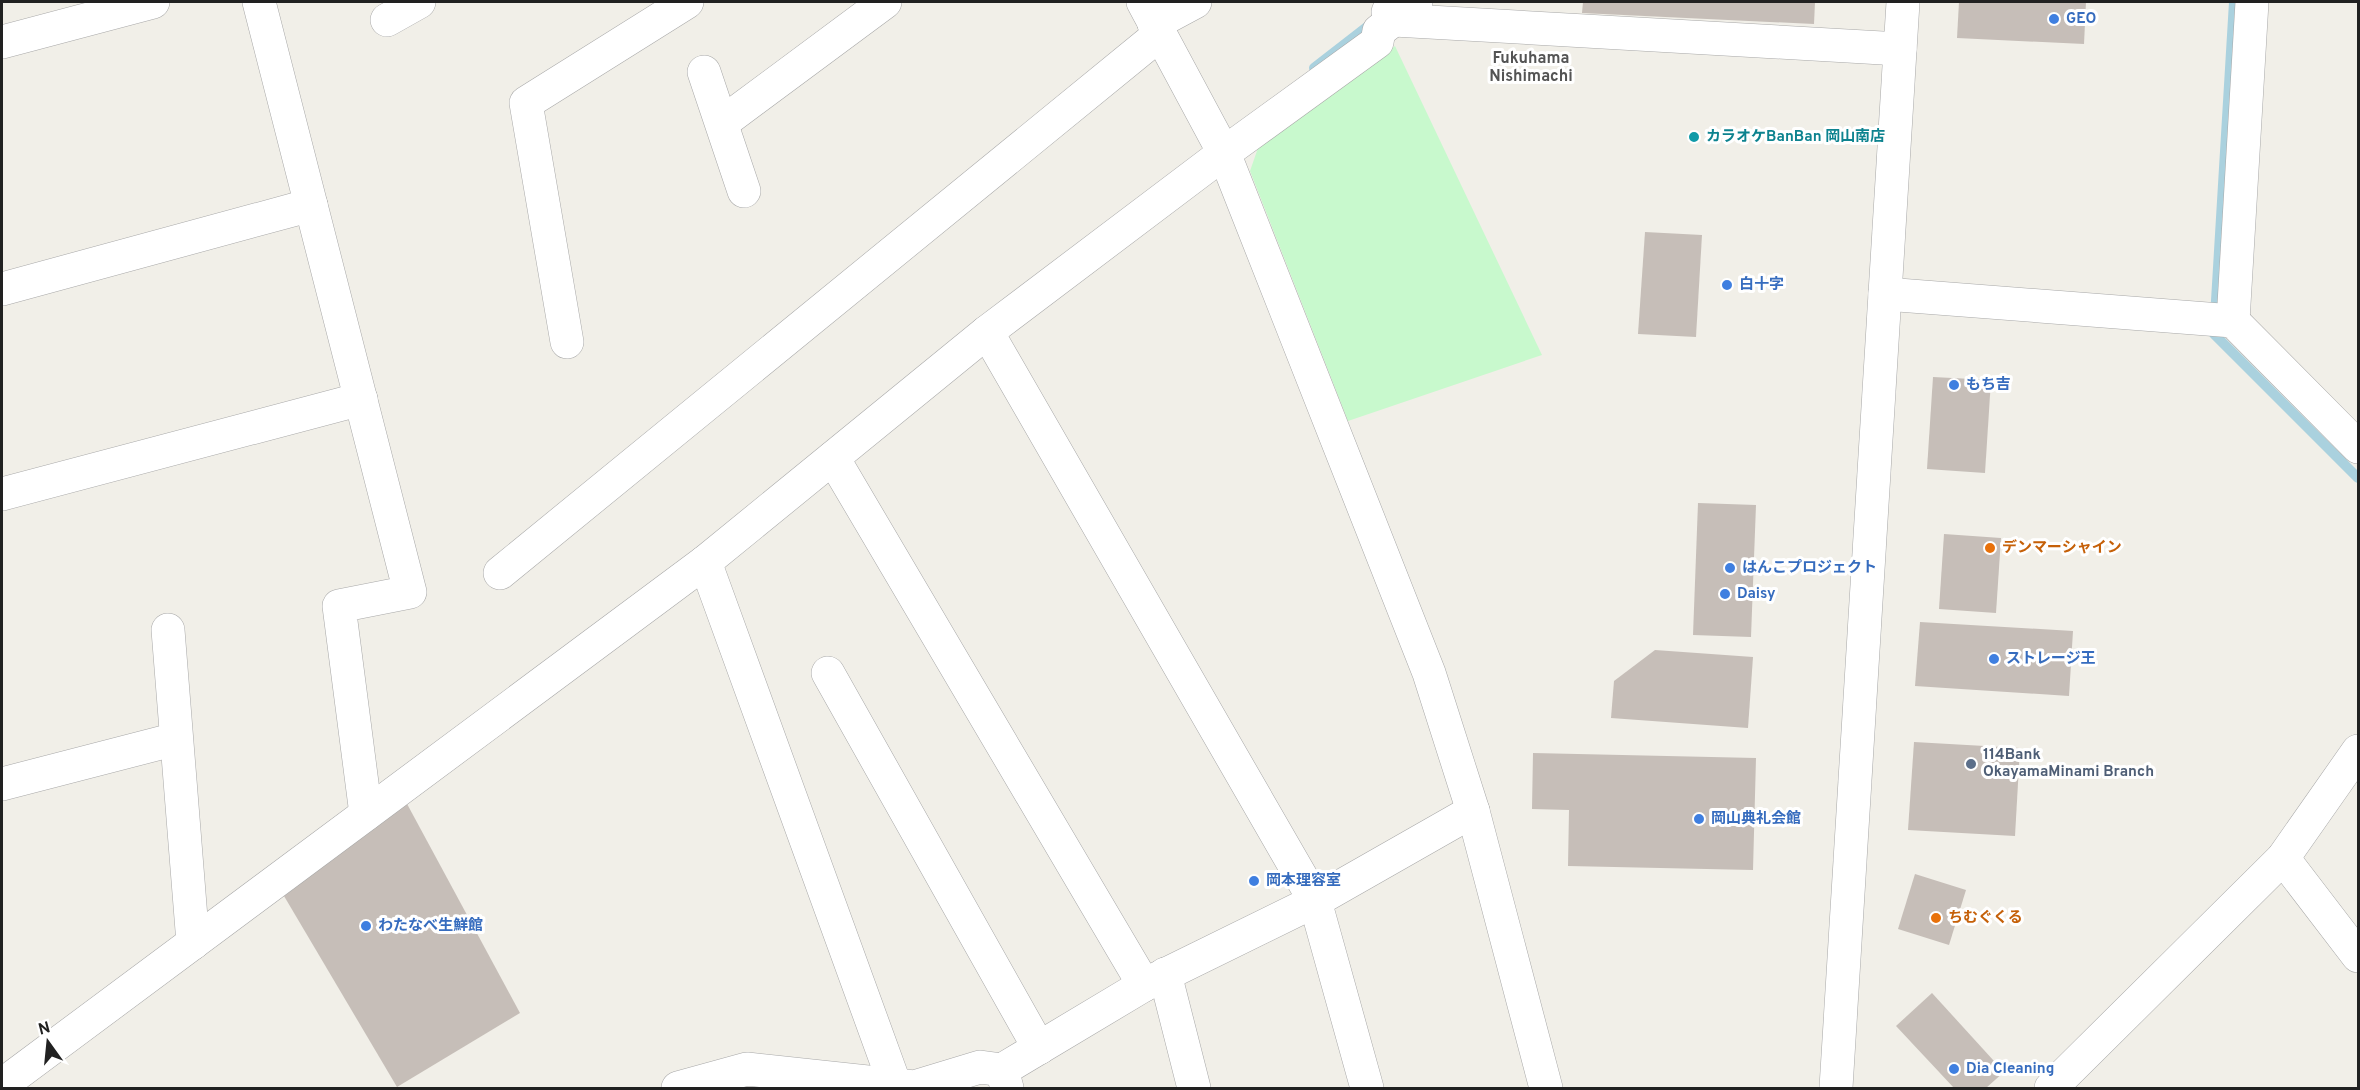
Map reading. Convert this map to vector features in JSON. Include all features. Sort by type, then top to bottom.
[{"type":"street","points":[[2,42],[153,2]]},
{"type":"street","points":[[259,2],[410,592],[339,606],[366,814]]},
{"type":"street","points":[[387,20],[420,2]]},
{"type":"street","points":[[567,342],[526,103],[687,2]]},
{"type":"street","points":[[722,123],[885,2]]},
{"type":"street","points":[[500,573],[1153,20],[1195,2]]},
{"type":"street","points":[[1836,1089],[1903,2]]},
{"type":"street","points":[[2222,320],[2252,2]]},
{"type":"street","points":[[2,1085],[705,562],[987,332],[1224,153],[1377,42],[1379,31],[1392,8],[1900,49]]},
{"type":"street","points":[[1153,20],[1224,153],[1429,673],[1473,811],[1546,1089]]},
{"type":"street","points":[[704,72],[744,191]]},
{"type":"street","points":[[2,289],[311,205]]},
{"type":"street","points":[[1885,294],[2222,320],[2358,447]]},
{"type":"street","points":[[987,332],[1315,901],[1367,1089]]},
{"type":"street","points":[[2,494],[361,399]]},
{"type":"street","points":[[833,458],[1155,980],[1194,1089]]},
{"type":"street","points":[[705,562],[895,1085]]},
{"type":"street","points":[[168,630],[193,943]]},
{"type":"street","points":[[828,673],[1039,1048]]},
{"type":"street","points":[[2,784],[177,739]]},
{"type":"street","points":[[2051,1089],[2283,858],[2358,751]]},
{"type":"street","points":[[678,1089],[747,1070],[914,1087],[980,1067],[1004,1079],[1039,1048],[1155,980],[1315,901],[1473,811]]},
{"type":"street","points":[[2283,858],[2358,956]]},
{"type":"green space","points":[[1395,46],[1542,355],[1348,421],[1250,171],[1258,148]]},
{"type":"building","points":[[1583,2],[1815,2],[1814,24],[1582,13]]},
{"type":"building","points":[[1959,2],[2086,2],[2084,44],[1957,38]]},
{"type":"building","points":[[1645,232],[1702,235],[1696,337],[1638,334]]},
{"type":"building","points":[[1933,377],[1991,380],[1985,473],[1927,469]]},
{"type":"building","points":[[1698,503],[1756,505],[1751,637],[1693,635]]},
{"type":"building","points":[[1944,534],[2001,538],[1996,613],[1939,609]]},
{"type":"building","name":"ストレージ王","points":[[1920,622],[2073,631],[2069,696],[1915,686]]},
{"type":"building","points":[[1655,650],[1753,657],[1748,728],[1611,718],[1614,681]]},
{"type":"building","points":[[1914,742],[2020,748],[2015,836],[1908,830]]},
{"type":"building","points":[[1533,753],[1756,758],[1753,870],[1568,866],[1569,810],[1532,809]]},
{"type":"building","points":[[406,802],[520,1013],[397,1087],[284,896]]},
{"type":"building","points":[[1915,874],[1966,890],[1949,945],[1898,929]]},
{"type":"building","points":[[1932,993],[2004,1072],[1986,1088],[1954,1088],[1896,1026]]},
{"type":"waterway","points":[[2234,2],[2214,334],[2358,478]]},
{"type":"waterway","points":[[1314,68],[1372,23]]},
{"type":"place","name":"GEO","points":[[2054,19]]},
{"type":"place","name":"カラオケBanBan 岡山南店","points":[[1694,137]]},
{"type":"place","name":"白十字","points":[[1727,285]]},
{"type":"place","name":"もち吉","points":[[1954,385]]},
{"type":"place","name":"デンマーシャイン","points":[[1990,548]]},
{"type":"place","name":"はんこプロジェクト","points":[[1730,568]]},
{"type":"place","name":"Daisy","points":[[1725,594]]},
{"type":"place","name":"ストレージ王","points":[[1994,659]]},
{"type":"place","name":"114Bank OkayamaMinami Branch","points":[[1971,764]]},
{"type":"place","name":"岡山典礼会館","points":[[1699,819]]},
{"type":"place","name":"岡本理容室","points":[[1254,881]]},
{"type":"place","name":"ちむぐくる","points":[[1936,918]]},
{"type":"place","name":"わたなべ生鮮館","points":[[366,926]]},
{"type":"place","name":"Dia Cleaning","points":[[1954,1069]]},
{"type":"district","name":"Fukuhama Nishimachi","points":[[1531,68]]}]
